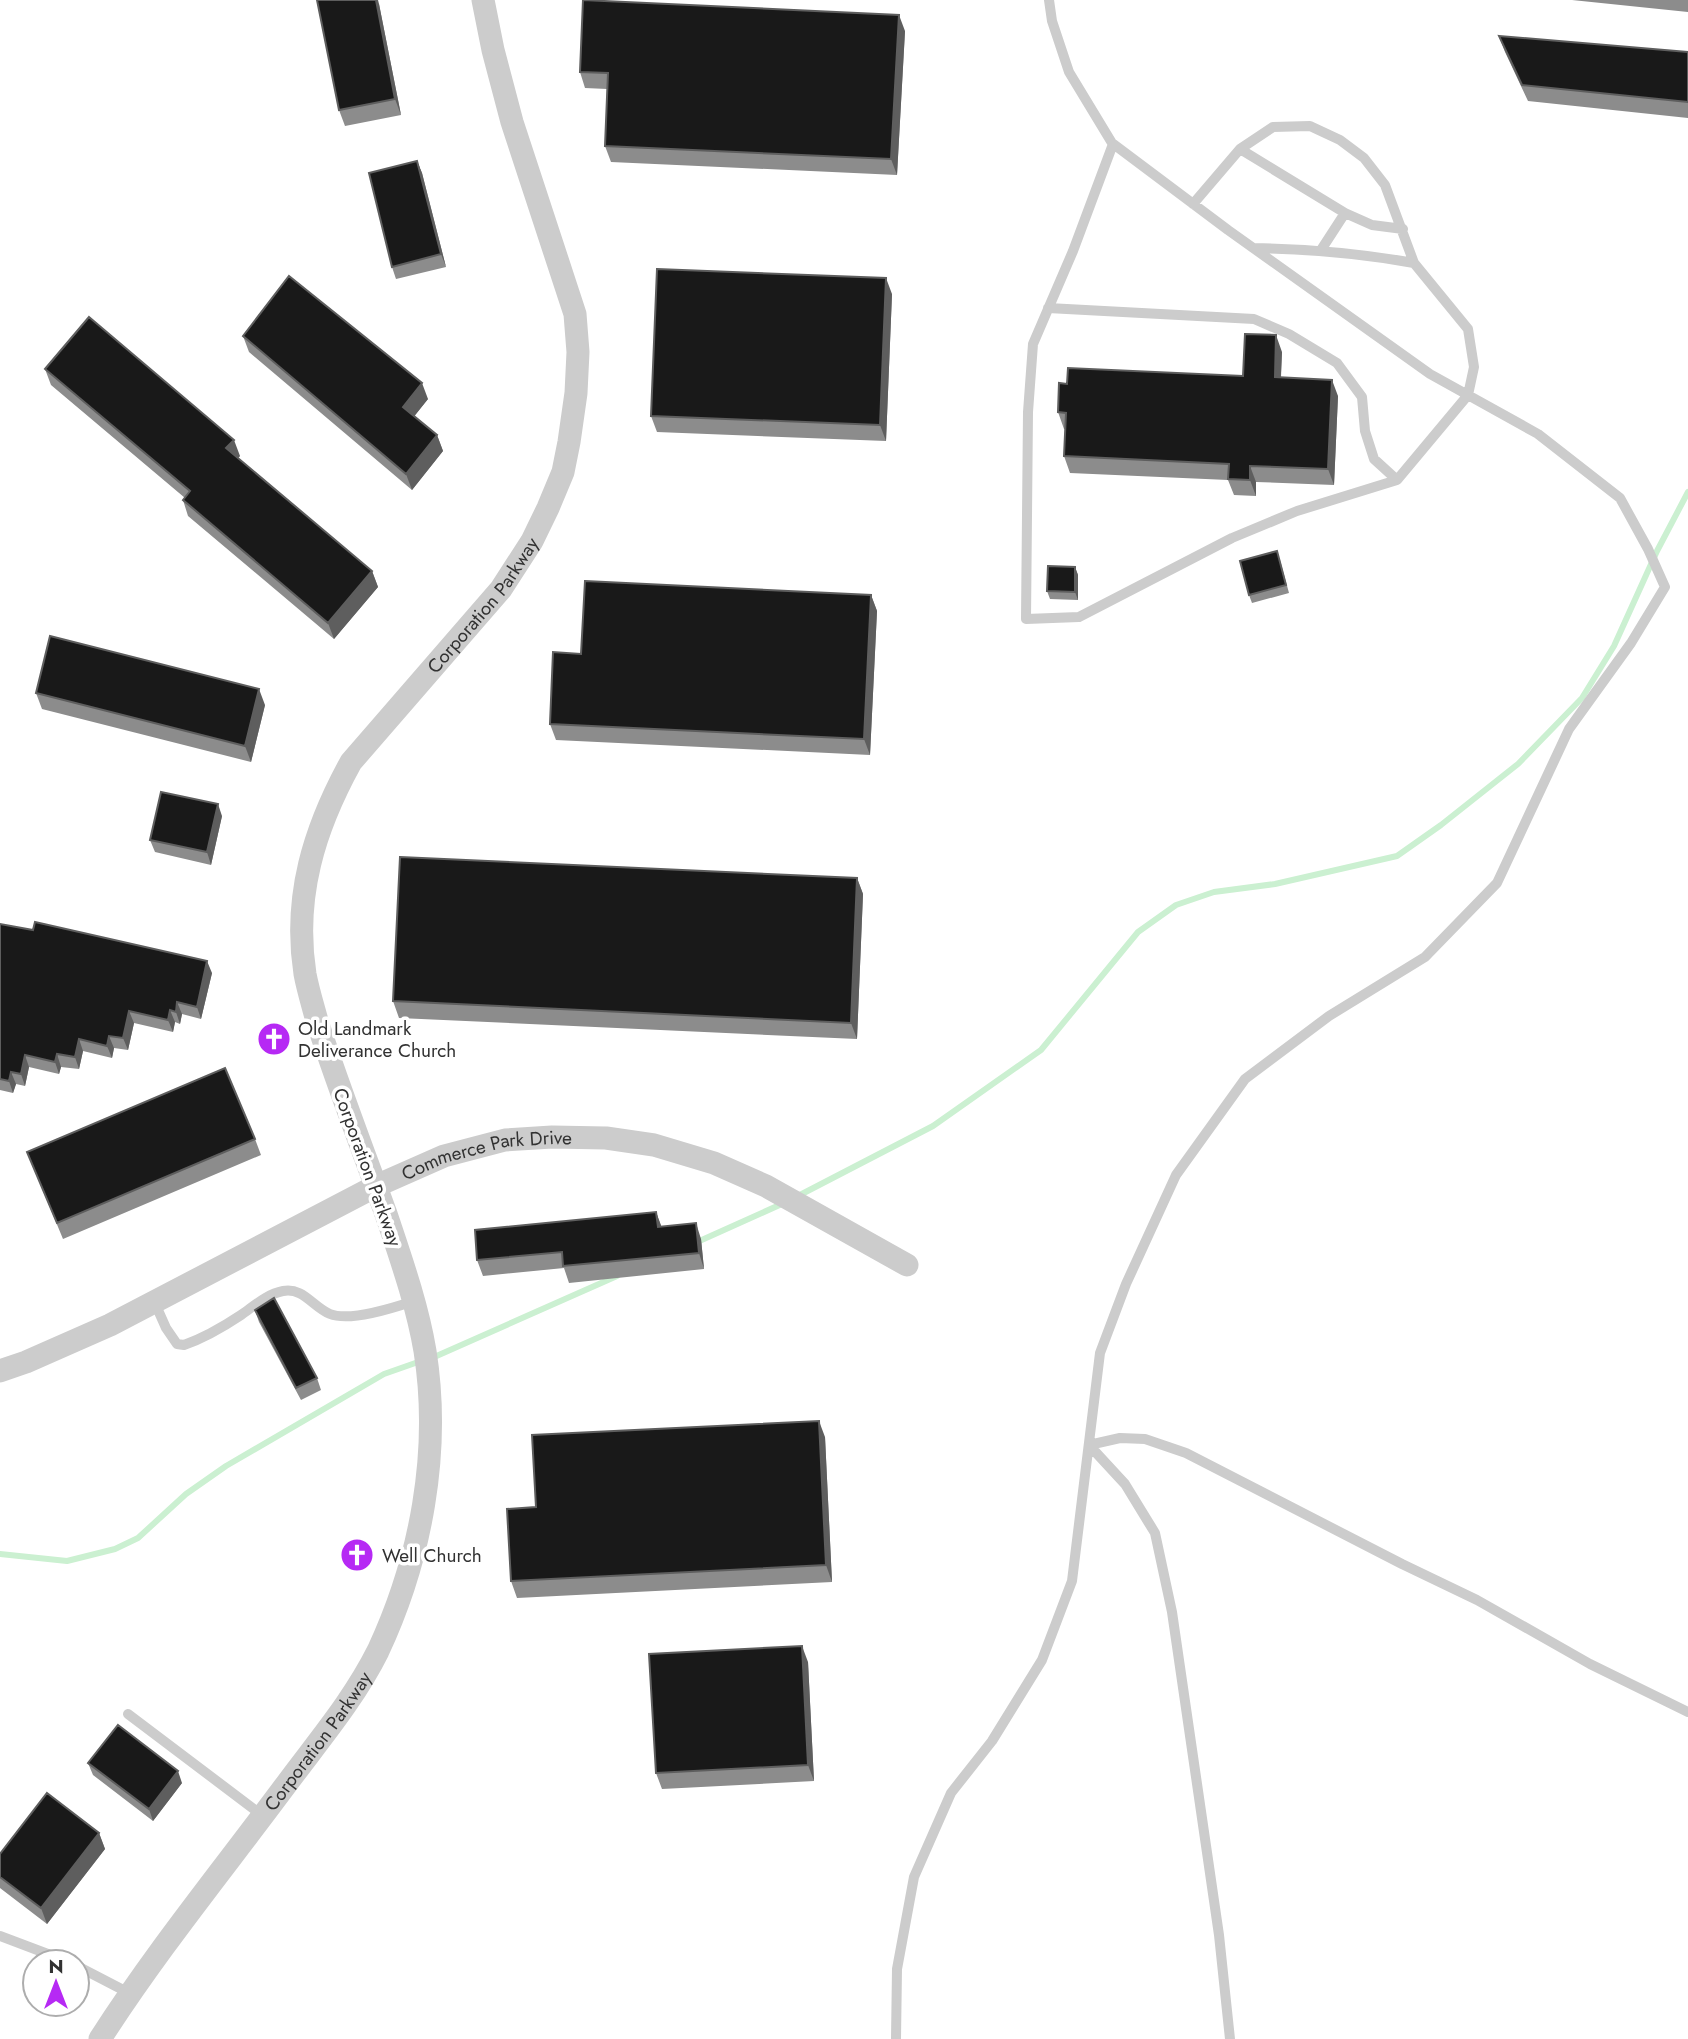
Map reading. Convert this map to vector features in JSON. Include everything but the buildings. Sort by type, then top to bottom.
[{"type":"street","name":"Corporation Parkway","points":[[100,2039],[263,1816],[343,1712],[377,1651],[400,1596],[414,1551],[425,1494],[429,1458],[429,1400],[425,1352],[415,1301],[340,1091],[305,976],[302,947],[303,909],[307,872],[318,828],[333,793],[351,762],[501,589],[532,541],[563,472],[576,393],[578,352],[575,314],[512,122],[483,0]]},
{"type":"street","name":"Commerce Park Drive","points":[[0,1371],[110,1325],[376,1186],[444,1156],[505,1140],[552,1136],[606,1138],[642,1143],[714,1163],[766,1186],[907,1265]]},
{"type":"lane","points":[[896,2039],[897,1969],[914,1877],[951,1793],[992,1741],[1042,1660],[1072,1581],[1100,1353],[1126,1284],[1176,1175],[1245,1079],[1329,1016],[1425,957],[1497,883],[1569,729],[1632,643],[1665,587],[1620,498],[1538,434],[1430,374],[1113,144],[1069,72],[1052,21],[1049,0]]},
{"type":"lane","points":[[1113,144],[1073,251],[1032,344],[1028,412],[1026,619],[1079,617],[1232,538],[1297,511],[1397,480],[1468,395],[1474,367],[1468,329],[1414,263],[1385,185],[1364,158],[1340,140],[1310,126],[1273,127],[1240,149],[1193,204]]},
{"type":"lane","points":[[1240,149],[1345,214],[1372,225],[1402,229]]},
{"type":"lane","points":[[1321,250],[1345,214]]},
{"type":"lane","points":[[1254,248],[1360,253],[1414,263]]},
{"type":"lane","points":[[1048,309],[1254,319],[1289,334],[1337,363],[1362,397],[1365,431],[1374,459],[1397,480]]},
{"type":"lane","points":[[155,1301],[166,1328],[177,1344],[184,1345],[225,1325],[268,1296],[283,1291],[292,1290],[309,1298],[329,1313],[347,1316],[389,1309],[415,1301]]},
{"type":"lane","points":[[1089,1445],[1120,1438],[1145,1439],[1186,1453],[1477,1600],[1590,1664],[1688,1712]]},
{"type":"lane","points":[[1089,1445],[1125,1484],[1155,1533],[1172,1612],[1219,1935],[1230,2039]]},
{"type":"lane","points":[[128,1714],[263,1816]]},
{"type":"lane","points":[[0,1936],[32,1948]]},
{"type":"lane","points":[[91,1973],[131,1994]]},
{"type":"waterway","points":[[796,1197],[933,1126],[1041,1050],[1138,932],[1176,905],[1214,892],[1275,884],[1397,856],[1441,825],[1518,764],[1582,698],[1614,646],[1657,551],[1688,492]]},
{"type":"waterway","points":[[695,1243],[784,1203]]},
{"type":"waterway","points":[[432,1358],[617,1276]]},
{"type":"waterway","points":[[0,1554],[67,1561],[115,1549],[138,1538],[186,1494],[226,1466],[384,1374],[421,1361]]},
{"type":"place","name":"Old Landmark Deliverance Church","points":[[274,1039]]},
{"type":"place","name":"Well Church","points":[[357,1555]]}]
